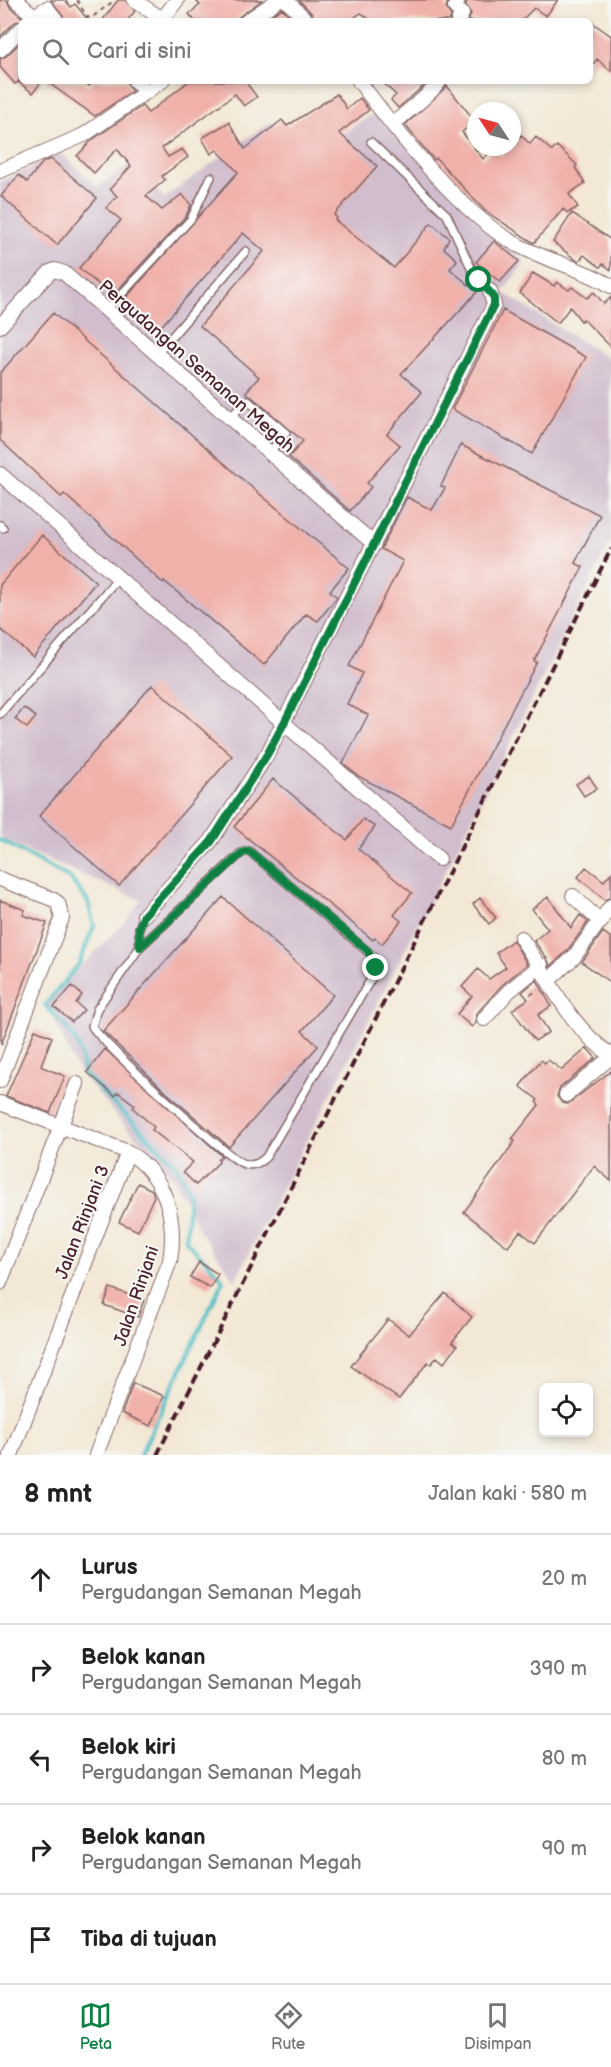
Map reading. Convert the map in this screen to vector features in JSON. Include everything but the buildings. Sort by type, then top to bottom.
[{"type":"street","points":[[16,0],[30,18]]},
{"type":"street","points":[[134,0],[160,18]]},
{"type":"street","points":[[164,18],[177,0]]},
{"type":"street","points":[[251,18],[278,0]]},
{"type":"street","points":[[286,0],[304,18]]},
{"type":"street","points":[[458,0],[455,7],[462,14],[460,18]]},
{"type":"street","points":[[32,18],[47,8],[55,18]]},
{"type":"street","points":[[0,50],[18,32]]},
{"type":"street","points":[[138,84],[147,92]]},
{"type":"street","points":[[0,171],[84,135],[158,84]]},
{"type":"street","points":[[361,84],[393,125],[457,195],[506,238],[611,286]]},
{"type":"street","points":[[393,125],[411,106],[423,101],[437,84]]},
{"type":"street","name":"Pergudangan Semanan Megah","points":[[0,326],[45,276],[55,270],[64,273],[268,454],[374,544]]},
{"type":"street","points":[[144,915],[211,842],[268,753],[494,305],[490,291]]},
{"type":"street","points":[[0,474],[439,859]]},
{"type":"street","points":[[0,879],[52,899],[58,903],[62,918],[0,1081]]},
{"type":"street","points":[[550,979],[574,957],[607,914],[573,896]]},
{"type":"street","points":[[521,938],[550,979],[565,1012],[611,1056],[566,1095]]},
{"type":"street","points":[[484,1019],[508,991],[541,965]]},
{"type":"street","points":[[1,1281],[77,1083]]},
{"type":"street","name":"Jalan Rinjani","points":[[0,1104],[128,1152],[141,1160],[162,1187],[171,1212],[174,1237],[167,1269],[96,1455]]},
{"type":"street","name":"Jalan Rinjani 3","points":[[11,1455],[128,1152]]},
{"type":"lane","points":[[371,142],[447,215],[472,270],[490,291]]},
{"type":"lane","points":[[106,311],[191,219],[211,177]]},
{"type":"lane","points":[[156,355],[246,251]]},
{"type":"lane","points":[[229,419],[247,400],[286,433],[268,454]]},
{"type":"lane","points":[[0,714],[118,578]]},
{"type":"lane","points":[[140,947],[246,851],[372,956],[376,968],[374,974],[261,1162],[253,1165],[237,1161],[165,1098],[94,1031],[93,1015],[140,947],[139,928],[144,915]]},
{"type":"path","points":[[77,0],[87,16],[91,18],[115,0]]},
{"type":"shaded area","points":[[374,113],[489,230],[525,262],[502,292],[611,360],[611,541],[447,868],[235,1280],[201,1233],[172,1176],[118,1118],[75,1065],[46,1002],[125,922],[141,900],[6,841],[0,835],[0,182],[61,153],[98,187],[131,163],[164,198],[271,121],[302,160]]},
{"type":"waterway","points":[[0,840],[70,878],[88,902],[94,926],[79,964],[45,1005],[76,1042],[80,1051],[83,1073],[177,1166],[189,1193],[186,1241],[223,1281],[140,1455]]},
{"type":"railway","points":[[157,1455],[611,549]]},
{"type":"route","points":[[376,968],[375,961],[368,951],[249,851],[242,853],[140,947],[139,928],[144,915],[211,842],[268,753],[284,723],[494,305],[494,297],[479,280]]}]
